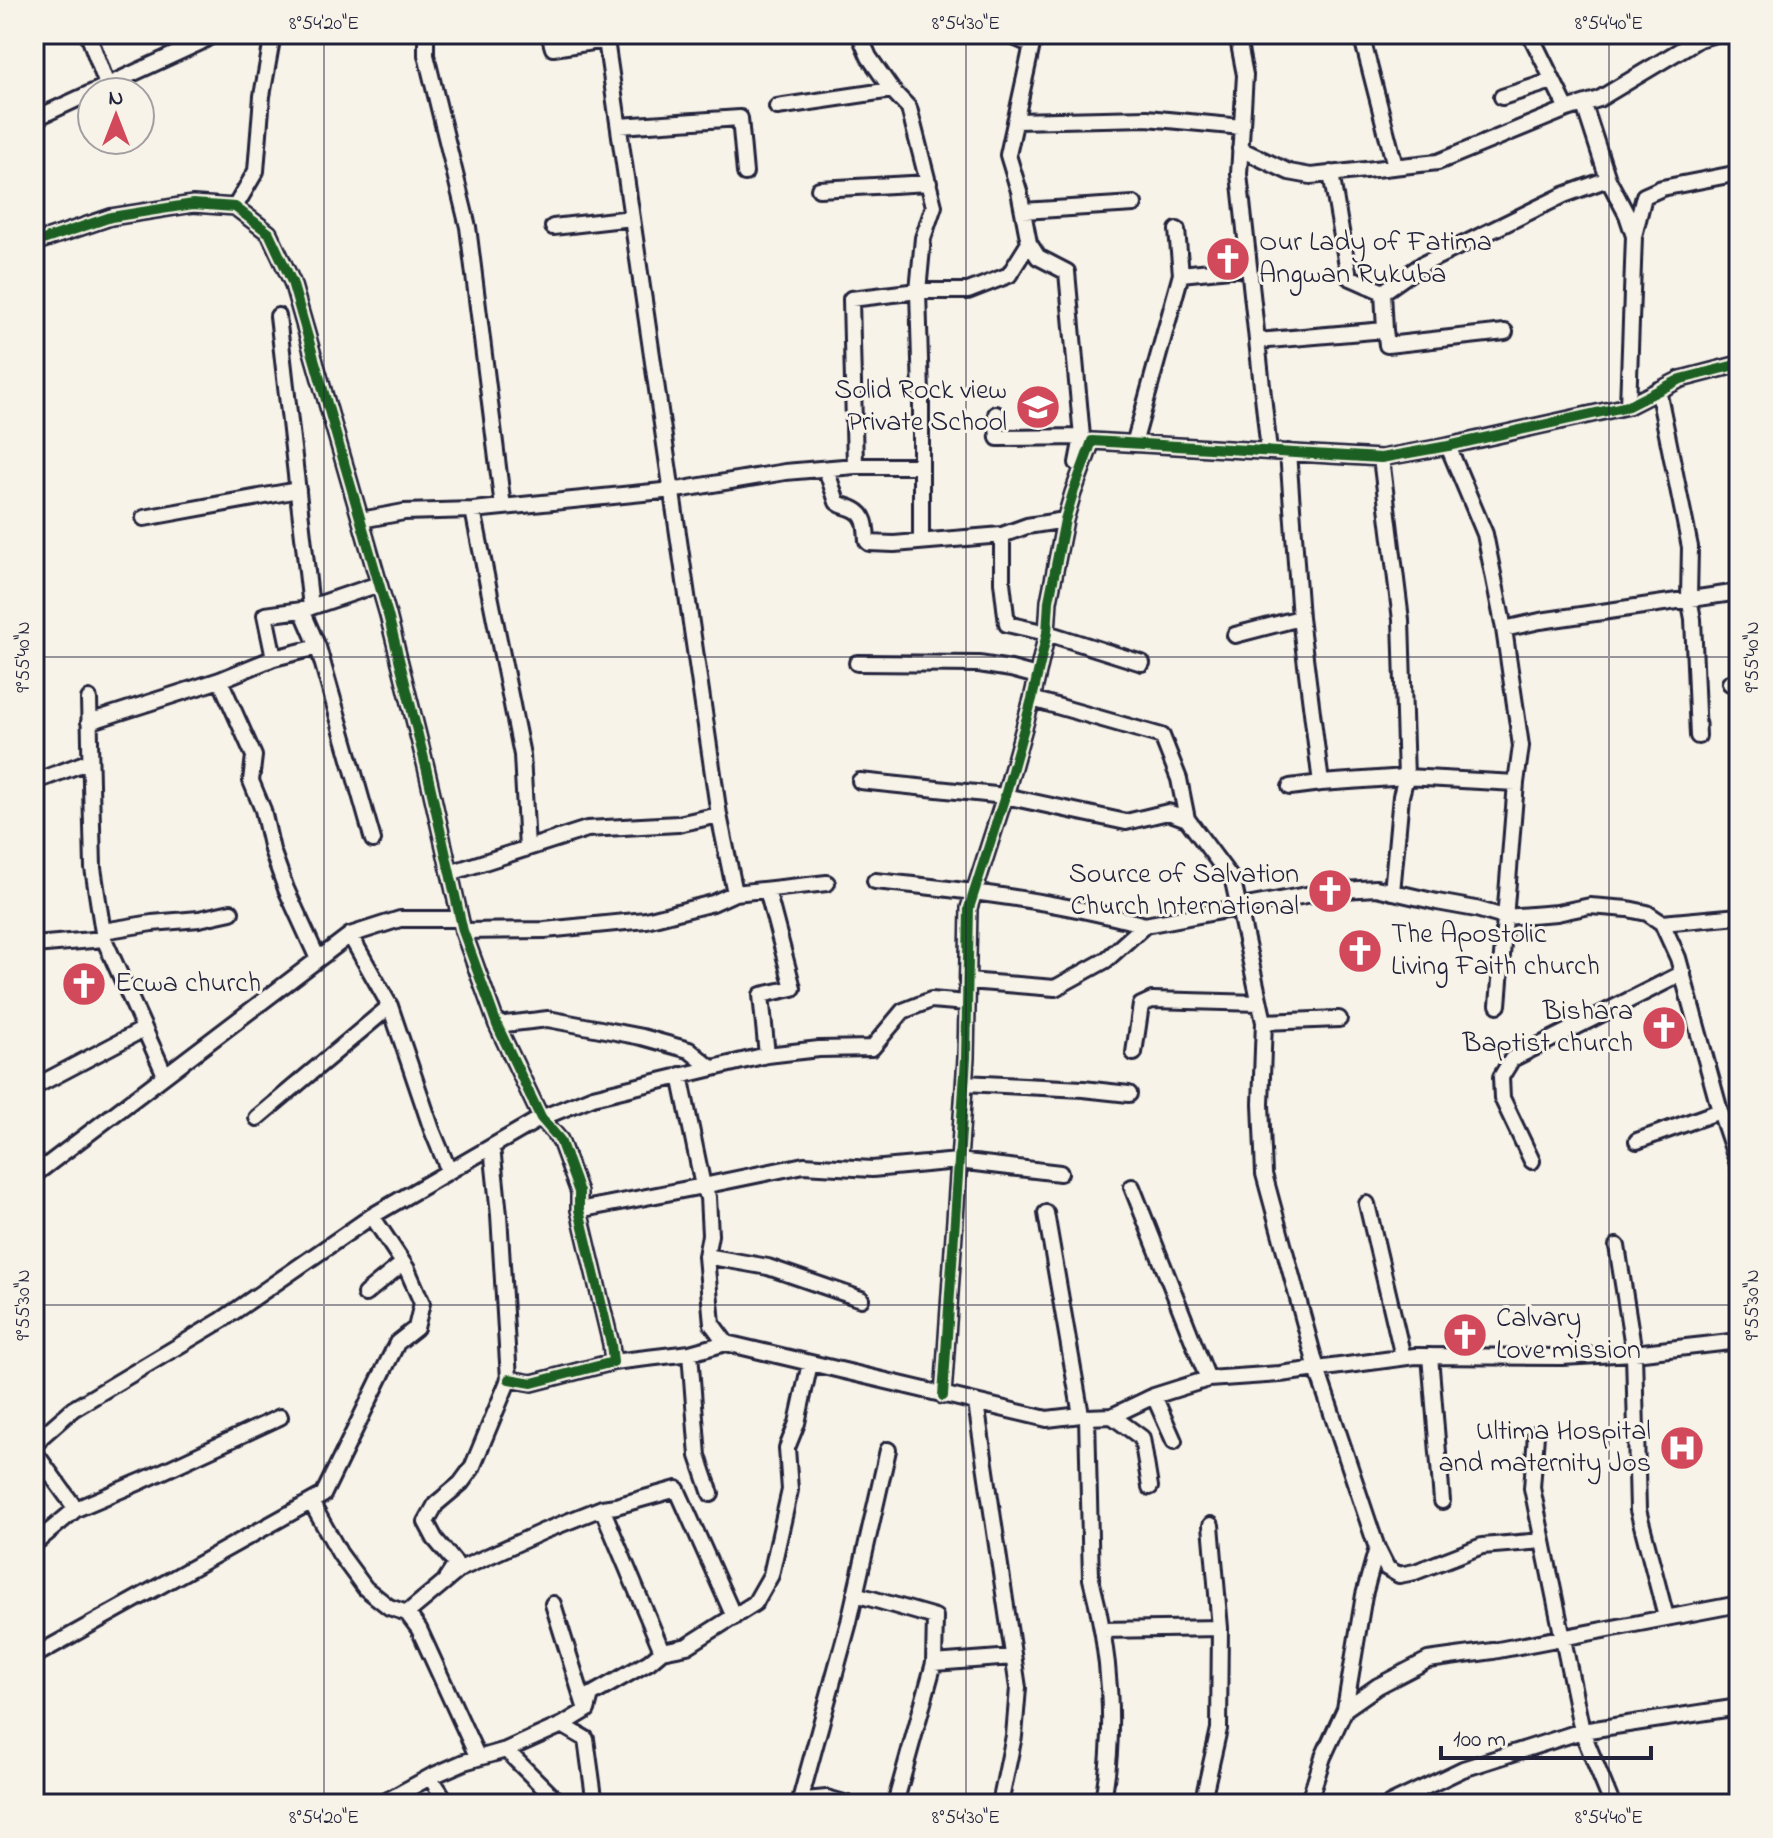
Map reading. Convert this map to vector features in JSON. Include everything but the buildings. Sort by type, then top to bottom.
[{"type":"street","points":[[88,34],[104,76]]},
{"type":"street","points":[[124,76],[198,38],[214,34]]},
{"type":"street","points":[[235,207],[256,171],[262,96],[273,34]]},
{"type":"street","points":[[426,34],[426,55],[468,227],[503,507]]},
{"type":"street","points":[[549,34],[553,48],[611,37],[632,218],[719,815],[735,893]]},
{"type":"street","points":[[859,34],[869,57],[909,108],[934,206],[923,238],[918,291],[921,541]]},
{"type":"street","points":[[1007,34],[1034,39],[1008,155],[1029,243],[1038,257],[1067,272],[1082,437],[1073,493]]},
{"type":"street","points":[[1237,34],[1245,75],[1239,174],[1269,451]]},
{"type":"street","points":[[1361,34],[1395,166]]},
{"type":"street","points":[[1530,34],[1567,109]]},
{"type":"street","points":[[1240,149],[1289,172],[1311,176],[1438,162],[1599,99],[1699,39],[1716,34]]},
{"type":"street","points":[[1502,97],[1552,81]]},
{"type":"street","points":[[777,107],[892,90]]},
{"type":"street","points":[[34,119],[76,99]]},
{"type":"street","points":[[1584,105],[1608,179],[1634,236]]},
{"type":"street","points":[[619,126],[740,118],[745,173]]},
{"type":"street","points":[[1015,121],[1147,118],[1242,127]]},
{"type":"street","points":[[1331,173],[1349,277],[1383,292]]},
{"type":"street","points":[[1628,406],[1634,236],[1644,196],[1662,188],[1739,173]]},
{"type":"street","points":[[1383,292],[1423,264],[1564,195],[1608,179]]},
{"type":"street","points":[[819,189],[929,183]]},
{"type":"street","points":[[34,243],[111,217],[193,204],[235,207],[269,233],[292,282],[379,584],[462,925],[497,1025],[541,1118],[560,1140],[579,1192],[579,1210],[613,1362]]},
{"type":"street","points":[[1023,211],[1134,204]]},
{"type":"street","points":[[553,227],[632,218]]},
{"type":"street","points":[[1134,444],[1181,274],[1177,230]]},
{"type":"street","points":[[855,466],[851,299],[918,291],[968,291],[1009,275],[1029,243]]},
{"type":"street","points":[[1181,274],[1249,267]]},
{"type":"street","points":[[1383,292],[1387,345],[1505,332]]},
{"type":"street","points":[[278,316],[298,490],[306,609],[373,840]]},
{"type":"street","points":[[1257,341],[1385,330]]},
{"type":"street","points":[[943,1396],[965,1083],[969,908],[1032,699],[1047,633],[1049,601],[1065,520],[1092,441],[1381,458],[1628,406],[1681,379],[1739,364]]},
{"type":"street","points":[[1658,390],[1690,547],[1689,598],[1693,619],[1698,736]]},
{"type":"street","points":[[996,414],[998,438],[1082,437]]},
{"type":"street","points":[[1448,446],[1485,534],[1504,629],[1521,746],[1498,1005]]},
{"type":"street","points":[[1288,452],[1300,618],[1321,783]]},
{"type":"street","points":[[1381,458],[1401,620],[1406,777],[1401,796],[1392,892]]},
{"type":"street","points":[[361,520],[404,512],[473,510],[672,490],[785,472],[855,466],[920,466]]},
{"type":"street","points":[[826,469],[839,506],[859,512],[866,523],[868,543],[894,544],[1002,535],[1027,526],[1065,520]]},
{"type":"street","points":[[144,518],[298,490]]},
{"type":"street","points":[[473,510],[522,755],[527,848]]},
{"type":"street","points":[[1002,535],[1002,582],[1007,624],[1047,633],[1142,663]]},
{"type":"street","points":[[274,658],[265,615],[306,609],[379,584]]},
{"type":"street","points":[[1504,629],[1739,592]]},
{"type":"street","points":[[1235,635],[1300,618]]},
{"type":"street","points":[[89,722],[220,680],[274,658],[318,647]]},
{"type":"street","points":[[857,663],[979,664],[1037,676]]},
{"type":"street","points":[[220,680],[254,756],[251,781],[263,810],[286,889],[318,959]]},
{"type":"street","points":[[89,699],[93,868],[104,935],[165,1075]]},
{"type":"street","points":[[1032,699],[1162,736],[1179,779],[1187,819],[1233,881],[1264,1022],[1261,1104],[1264,1174],[1317,1369],[1377,1548],[1387,1568],[1399,1575],[1415,1572],[1482,1546],[1543,1541]]},
{"type":"street","points":[[34,782],[90,761]]},
{"type":"street","points":[[1290,787],[1406,777],[1516,783]]},
{"type":"street","points":[[860,781],[1005,796],[1126,822],[1168,812],[1187,819]]},
{"type":"street","points":[[450,873],[587,829],[678,824],[719,815]]},
{"type":"street","points":[[875,881],[973,890],[1145,925],[1328,891],[1376,888],[1504,917],[1557,913],[1590,906],[1647,913],[1662,923],[1683,973],[1720,1111],[1739,1167]]},
{"type":"street","points":[[34,1175],[350,935],[400,919],[545,930],[646,920],[713,903],[735,893],[827,883]]},
{"type":"street","points":[[767,890],[793,988],[761,995],[767,1055]]},
{"type":"street","points":[[34,945],[231,912]]},
{"type":"street","points":[[1662,923],[1739,916]]},
{"type":"street","points":[[968,981],[1055,988],[1106,960],[1145,925]]},
{"type":"street","points":[[350,935],[390,1006],[449,1171]]},
{"type":"street","points":[[1532,1161],[1502,1098],[1501,1077],[1512,1059],[1683,973]]},
{"type":"street","points":[[76,1509],[34,1449],[41,1437],[73,1409],[222,1320],[372,1216],[541,1118],[593,1097],[767,1055],[819,1049],[872,1048],[903,1011],[931,1000],[967,1003]]},
{"type":"street","points":[[1134,1053],[1141,1005],[1152,1000],[1260,1003]]},
{"type":"street","points":[[257,1118],[390,1006]]},
{"type":"street","points":[[497,1025],[548,1019],[642,1037],[689,1050],[711,1068]]},
{"type":"street","points":[[1264,1022],[1339,1019]]},
{"type":"street","points":[[34,1087],[144,1029]]},
{"type":"street","points":[[680,1075],[703,1186],[708,1197],[710,1235],[706,1256],[712,1324],[726,1343]]},
{"type":"street","points":[[965,1083],[1129,1094]]},
{"type":"street","points":[[1637,1141],[1720,1111]]},
{"type":"street","points":[[445,1581],[456,1564],[435,1539],[426,1522],[436,1504],[461,1483],[472,1468],[509,1379],[492,1147]]},
{"type":"street","points":[[579,1210],[804,1165],[872,1169],[958,1161],[1060,1173]]},
{"type":"street","points":[[1132,1187],[1208,1379]]},
{"type":"street","points":[[1367,1204],[1403,1357]]},
{"type":"street","points":[[1046,1213],[1084,1416],[1091,1579],[1110,1682],[1108,1775],[1102,1804]]},
{"type":"street","points":[[34,1656],[323,1495],[397,1343],[416,1328],[422,1303],[403,1263],[372,1216]]},
{"type":"street","points":[[1617,1246],[1634,1353],[1638,1510],[1666,1617]]},
{"type":"street","points":[[706,1256],[768,1267],[861,1299]]},
{"type":"street","points":[[365,1294],[403,1263]]},
{"type":"street","points":[[509,1379],[532,1383],[613,1362],[690,1353],[726,1343],[1047,1419],[1112,1416],[1154,1396],[1208,1379],[1280,1374],[1403,1357],[1562,1357],[1634,1353],[1739,1341]]},
{"type":"street","points":[[690,1353],[698,1456],[711,1494]]},
{"type":"street","points":[[1430,1356],[1442,1501]]},
{"type":"street","points":[[381,1804],[464,1762],[506,1750],[562,1725],[587,1710],[591,1695],[649,1662],[662,1651],[687,1646],[755,1603],[771,1575],[790,1490],[787,1448],[797,1423],[810,1363]]},
{"type":"street","points":[[1154,1396],[1174,1441]]},
{"type":"street","points":[[976,1403],[1018,1688],[1014,1736],[1000,1804]]},
{"type":"street","points":[[1112,1416],[1142,1438],[1150,1487]]},
{"type":"street","points":[[34,1544],[76,1509],[280,1417]]},
{"type":"street","points":[[1536,1434],[1532,1488],[1582,1731],[1612,1804]]},
{"type":"street","points":[[800,1804],[855,1594],[888,1450]]},
{"type":"street","points":[[407,1613],[460,1569],[602,1508],[677,1489],[734,1617]]},
{"type":"street","points":[[311,1502],[340,1554],[365,1588],[389,1607],[407,1613],[419,1629],[478,1758]]},
{"type":"street","points":[[602,1508],[662,1651]]},
{"type":"street","points":[[1202,1804],[1219,1729],[1220,1628],[1211,1525]]},
{"type":"street","points":[[1308,1804],[1323,1757],[1345,1709],[1364,1595],[1377,1548]]},
{"type":"street","points":[[855,1594],[935,1617],[934,1663],[895,1804]]},
{"type":"street","points":[[553,1604],[587,1710]]},
{"type":"street","points":[[1345,1709],[1378,1686],[1428,1660],[1493,1651],[1739,1604]]},
{"type":"street","points":[[1102,1630],[1220,1628]]},
{"type":"street","points":[[934,1663],[1013,1657]]},
{"type":"street","points":[[1390,1804],[1463,1769],[1582,1731],[1739,1707]]},
{"type":"street","points":[[562,1725],[586,1739],[595,1804]]},
{"type":"street","points":[[506,1750],[560,1804]]},
{"type":"street","points":[[430,1777],[448,1804]]},
{"type":"street","points":[[800,1804],[805,1800],[827,1798],[848,1804]]},
{"type":"cycle path","points":[[34,243],[111,217],[193,204],[235,207],[269,233],[292,282],[388,615],[463,931],[497,1025],[541,1118],[560,1140],[579,1192],[579,1210],[611,1344],[613,1362],[532,1383],[509,1379]]},
{"type":"cycle path","points":[[943,1396],[966,1058],[969,908],[1032,699],[1047,633],[1049,601],[1065,520],[1092,441],[1381,458],[1628,406],[1681,379],[1739,364]]},
{"type":"place","name":"Our Lady of Fatima Angwan Rukuba","points":[[1228,259]]},
{"type":"place","name":"Solid Rock view Private School","points":[[1038,407]]},
{"type":"place","name":"Source of Salvation Church International","points":[[1330,891]]},
{"type":"place","name":"The Apostolic Living Faith church","points":[[1360,951]]},
{"type":"place","name":"Ecwa church","points":[[84,984]]},
{"type":"place","name":"Bishara Baptist church","points":[[1664,1028]]},
{"type":"place","name":"Calvary Love mission","points":[[1465,1335]]},
{"type":"place","name":"Ultima Hospital and maternity Jos","points":[[1682,1448]]}]
